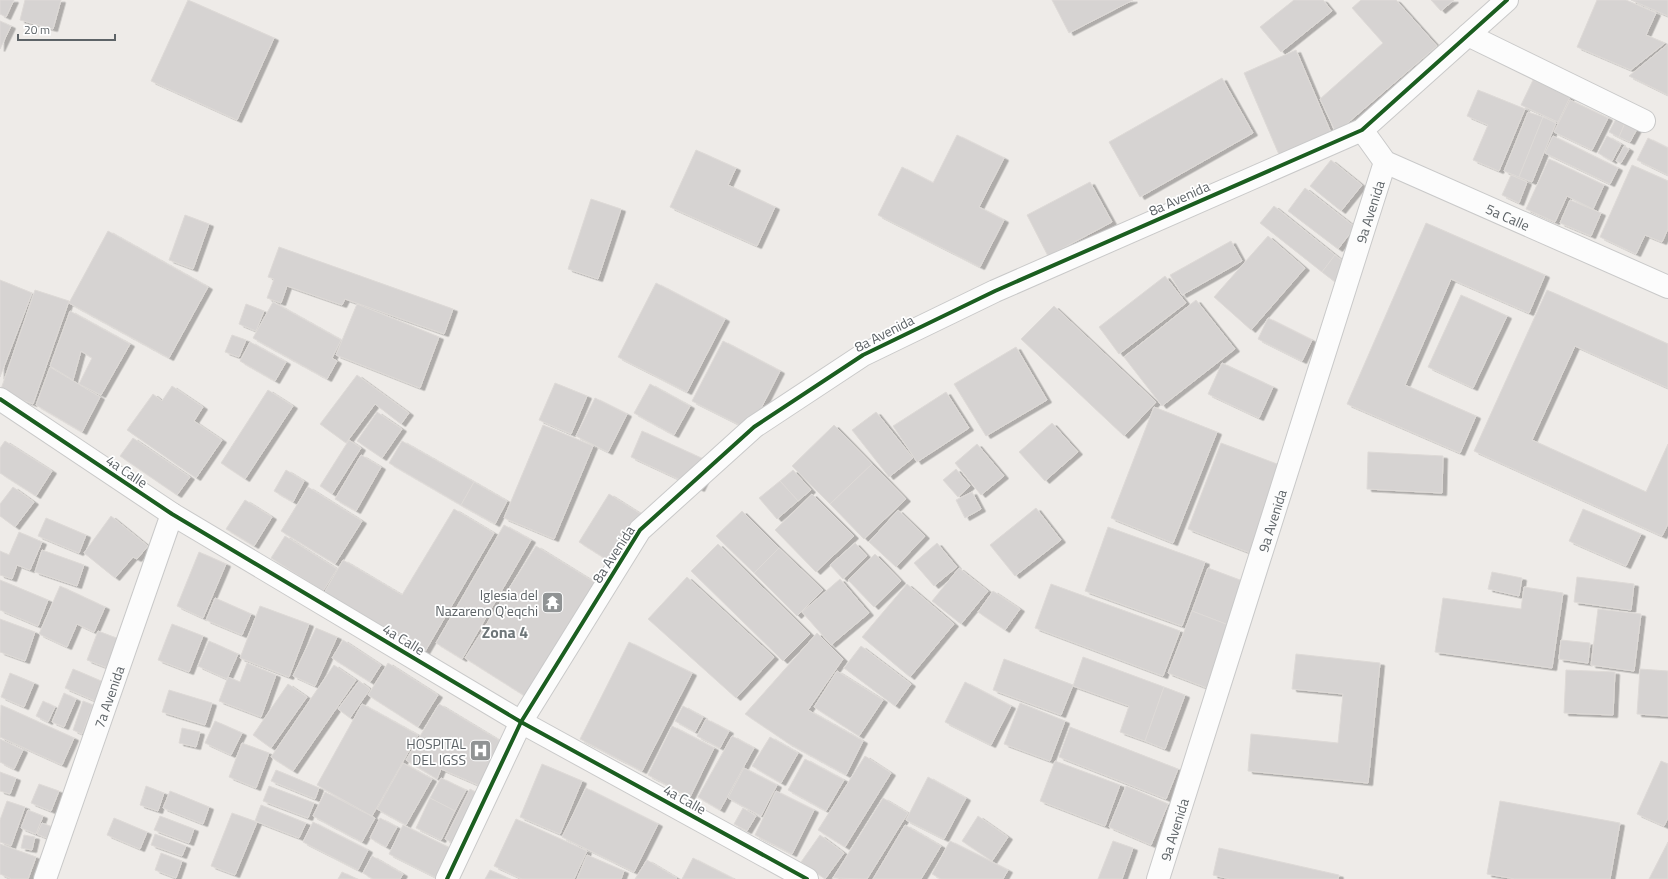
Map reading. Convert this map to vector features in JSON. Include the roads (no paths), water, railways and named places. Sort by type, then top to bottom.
[{"type":"street","name":"8a Avenida","points":[[447,879],[521,722],[640,530],[754,427],[862,355],[995,291],[1362,130],[1507,0]]},
{"type":"street","points":[[1468,35],[1644,121]]},
{"type":"street","points":[[1362,130],[1385,162]]},
{"type":"street","name":"5a Calle","points":[[1385,162],[1668,287]]},
{"type":"street","name":"9a Avenida","points":[[1158,879],[1385,162]]},
{"type":"street","name":"4a Calle","points":[[0,399],[172,514],[521,722],[807,879]]},
{"type":"street","name":"7a Avenida","points":[[45,879],[172,514]]},
{"type":"place","name":"Iglesia del Nazareno Q'eqchi","points":[[553,602]]},
{"type":"place","name":"HOSPITAL DEL IGSS","points":[[481,751]]},
{"type":"district","name":"Zona 4","points":[[505,632]]}]
